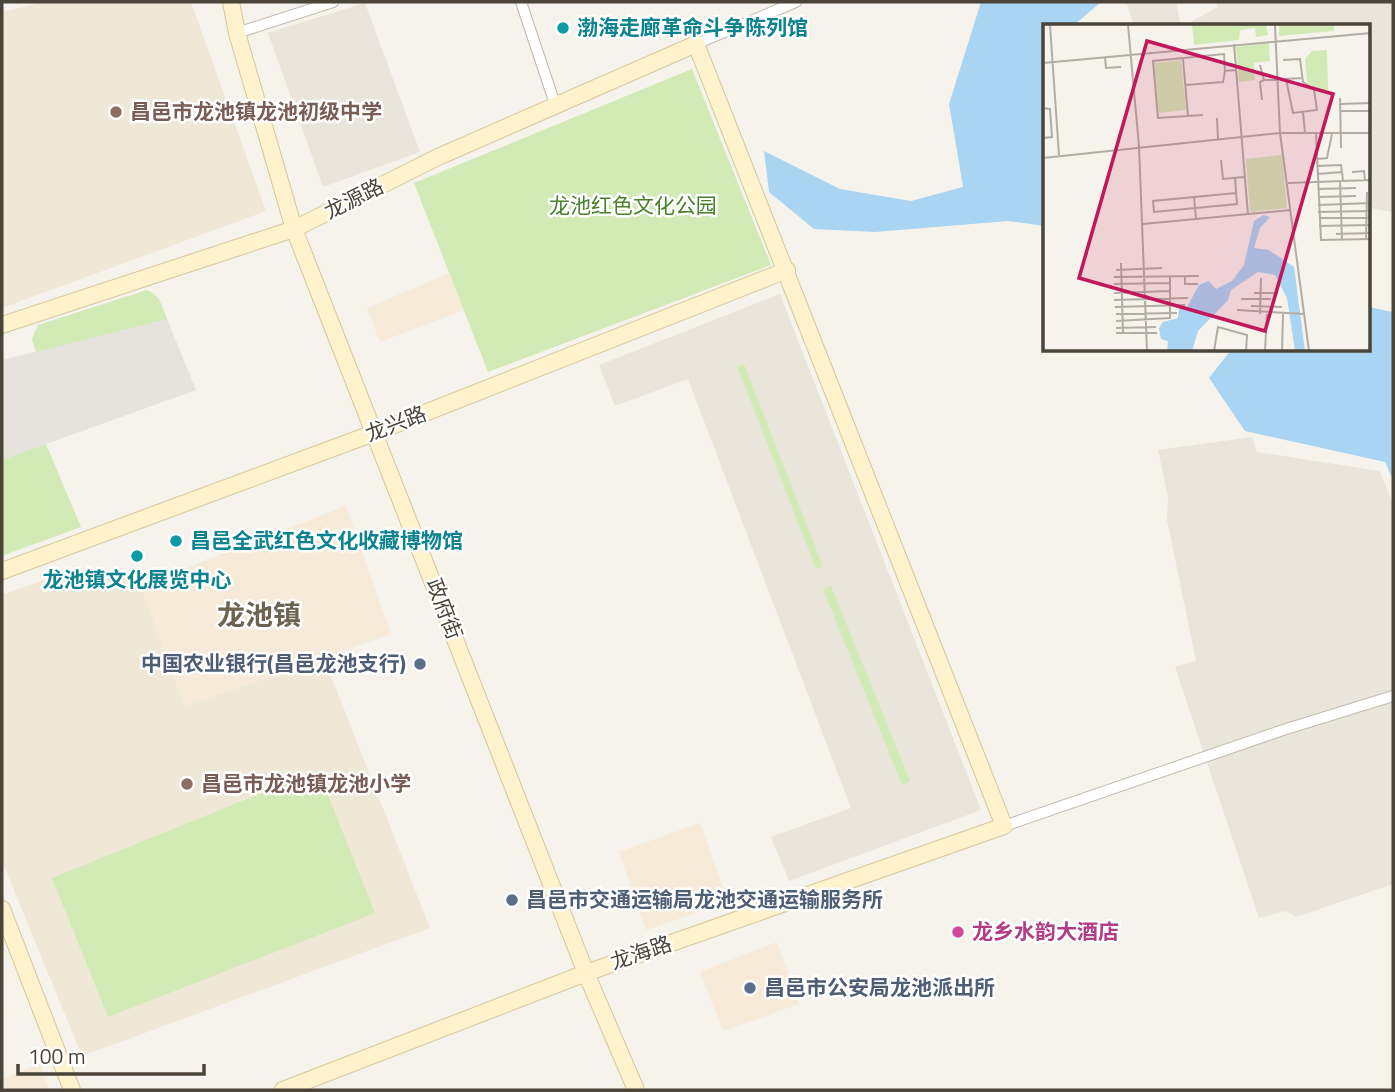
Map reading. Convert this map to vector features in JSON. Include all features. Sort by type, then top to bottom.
[{"type":"street","name":"政府街","points":[[231,2],[237,33],[294,229],[586,973],[636,1090]]},
{"type":"street","points":[[237,33],[332,2]]},
{"type":"street","points":[[521,2],[555,104]]},
{"type":"street","points":[[796,2],[696,44],[1004,826],[1283,730],[1393,696]]},
{"type":"street","name":"龙源路","points":[[2,326],[294,229],[438,157],[696,44]]},
{"type":"street","name":"龙兴路","points":[[2,571],[374,433],[787,270]]},
{"type":"street","name":"龙海路","points":[[283,1090],[586,973],[1004,826]]},
{"type":"street","points":[[2,909],[72,1090]]},
{"type":"shaded area","name":"昌邑市龙池镇龙池初级中学","points":[[44,2],[191,2],[266,211],[2,308],[2,12]]},
{"type":"shaded area","points":[[1126,2],[1176,2],[1181,24],[1133,24]]},
{"type":"shaded area","points":[[1216,2],[1393,2],[1393,212],[1370,208],[1370,24],[1187,24],[1218,7]]},
{"type":"shaded area","points":[[365,3],[420,152],[323,187],[268,33]]},
{"type":"shaded area","points":[[449,273],[464,310],[380,342],[367,308]]},
{"type":"shaded area","points":[[780,294],[981,810],[789,881],[771,837],[851,808],[688,379],[615,406],[599,365]]},
{"type":"shaded area","points":[[167,319],[196,390],[2,460],[2,360]]},
{"type":"shaded area","points":[[1252,437],[1257,452],[1380,471],[1393,505],[1393,884],[1296,917],[1286,911],[1259,918],[1175,667],[1196,661],[1167,520],[1168,497],[1158,450]]},
{"type":"shaded area","points":[[346,506],[391,634],[185,706],[140,586]]},
{"type":"shaded area","name":"昌邑市龙池镇龙池小学","points":[[78,568],[86,587],[134,568],[185,706],[324,658],[430,928],[82,1056],[2,861],[2,595]]},
{"type":"shaded area","points":[[700,823],[728,902],[646,930],[619,852]]},
{"type":"shaded area","name":"昌邑市公安局龙池派出所","points":[[777,942],[799,1004],[723,1031],[700,972]]},
{"type":"shaded area","points":[[40,1064],[49,1090],[2,1090],[2,1079]]},
{"type":"green space","name":"龙池红色文化公园","points":[[692,69],[771,265],[488,372],[414,183]]},
{"type":"green space","points":[[147,290],[158,298],[167,319],[36,352],[32,339],[38,325]]},
{"type":"green space","points":[[744,364],[823,567],[816,569],[737,366]]},
{"type":"green space","points":[[46,444],[81,527],[2,556],[2,460]]},
{"type":"green space","points":[[831,586],[910,781],[902,785],[823,589]]},
{"type":"green space","points":[[318,770],[375,913],[108,1017],[52,878]]},
{"type":"water","points":[[981,2],[1101,2],[1075,24],[1043,24],[1043,226],[1008,221],[875,232],[814,229],[769,192],[764,151],[840,189],[911,201],[963,187],[949,104]]},
{"type":"water","points":[[1370,307],[1393,312],[1393,480],[1385,462],[1245,431],[1209,378],[1229,352],[1370,352]]},
{"type":"place","name":"渤海走廊革命斗争陈列馆","points":[[563,28]]},
{"type":"place","name":"昌邑市龙池镇龙池初级中学","points":[[116,112]]},
{"type":"place","name":"昌邑全武红色文化收藏博物馆","points":[[176,541]]},
{"type":"place","name":"龙池镇文化展览中心","points":[[137,556]]},
{"type":"place","name":"中国农业银行(昌邑龙池支行)","points":[[420,664]]},
{"type":"place","name":"昌邑市龙池镇龙池小学","points":[[187,784]]},
{"type":"place","name":"昌邑市交通运输局龙池交通运输服务所","points":[[512,900]]},
{"type":"place","name":"龙乡水韵大酒店","points":[[958,932]]},
{"type":"place","name":"昌邑市公安局龙池派出所","points":[[750,988]]},
{"type":"district","name":"龙池镇","points":[[259,615]]}]
